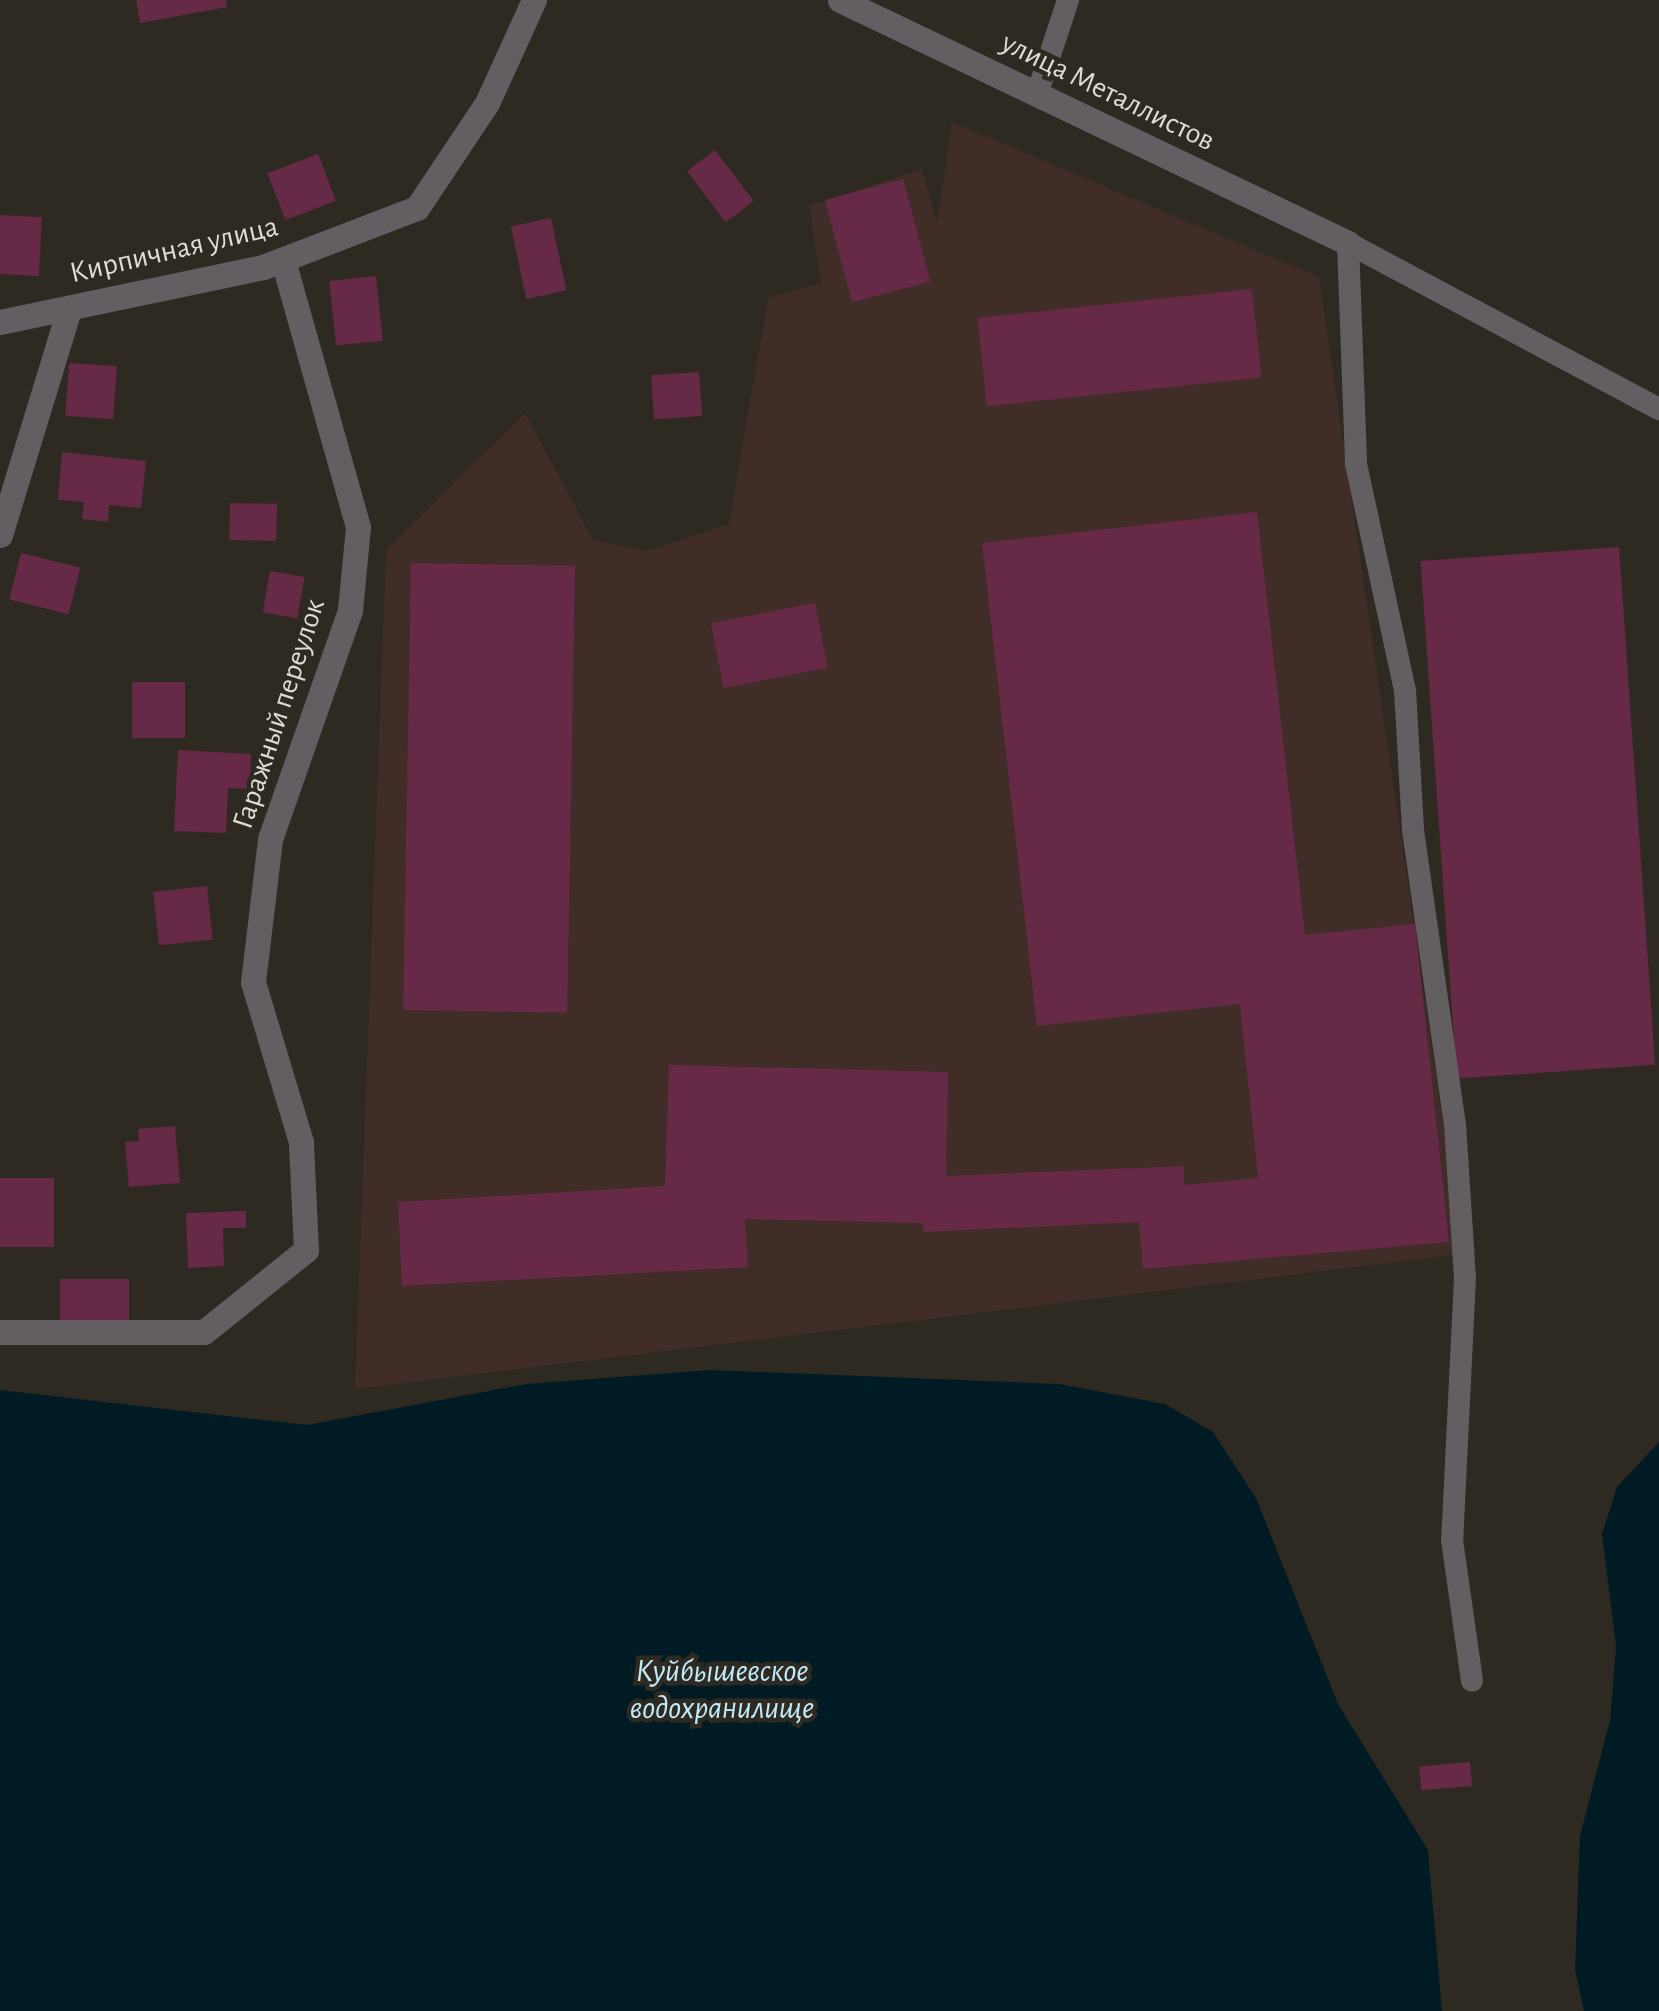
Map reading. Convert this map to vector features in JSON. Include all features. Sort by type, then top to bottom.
[{"type":"street","name":"Кирпичная улица","points":[[0,322],[284,260],[417,208],[487,103],[534,0]]},
{"type":"street","name":"улица Металлистов","points":[[840,0],[1348,243]]},
{"type":"street","name":"Гаражный переулок","points":[[0,1332],[204,1332],[306,1250],[301,1142],[253,982],[270,840],[350,610],[358,527],[284,260]]},
{"type":"street","points":[[0,535],[69,308]]},
{"type":"lane","points":[[1037,94],[1068,0]]},
{"type":"lane","points":[[1348,243],[1659,409]]},
{"type":"lane","points":[[1348,243],[1356,464],[1405,690],[1413,830],[1455,1124],[1465,1278],[1452,1540],[1472,1681]]},
{"type":"shaded area","points":[[952,122],[1319,277],[1462,1254],[355,1389],[386,550],[525,413],[593,540],[647,551],[729,524],[768,298],[821,283],[809,206],[922,169],[937,223]]},
{"type":"water","name":"Куйбышевское водохранилище","points":[[710,1370],[1059,1384],[1165,1404],[1213,1432],[1256,1498],[1338,1704],[1428,1850],[1442,2011],[0,2011],[0,1390],[307,1425],[526,1384]]},
{"type":"water","points":[[1659,1442],[1659,2011],[1584,2011],[1575,1969],[1580,1836],[1610,1720],[1616,1647],[1602,1534],[1617,1487]]},
{"type":"building","points":[[136,0],[226,0],[227,7],[140,23]]},
{"type":"building","points":[[715,150],[754,201],[726,222],[687,171]]},
{"type":"building","points":[[318,154],[336,201],[286,220],[268,173]]},
{"type":"building","points":[[903,179],[930,281],[852,302],[825,200]]},
{"type":"building","points":[[0,215],[42,217],[39,276],[0,274]]},
{"type":"building","points":[[551,218],[566,290],[526,299],[511,227]]},
{"type":"building","points":[[376,276],[383,341],[336,346],[329,281]]},
{"type":"building","points":[[1252,289],[1261,378],[987,406],[978,318]]},
{"type":"building","points":[[69,363],[117,366],[113,419],[65,416]]},
{"type":"building","points":[[699,372],[702,416],[654,419],[651,375]]},
{"type":"building","points":[[62,452],[146,461],[141,508],[109,505],[108,522],[82,519],[84,502],[58,500]]},
{"type":"building","points":[[230,503],[277,504],[276,541],[229,540]]},
{"type":"building","points":[[1257,512],[1305,935],[1415,924],[1449,1242],[1143,1269],[1139,1222],[923,1232],[923,1223],[745,1219],[748,1267],[402,1286],[398,1202],[665,1186],[669,1065],[948,1072],[946,1176],[1184,1166],[1184,1185],[1258,1178],[1240,1004],[1037,1026],[982,543]]},
{"type":"building","points":[[1619,547],[1655,1065],[1457,1079],[1420,561]]},
{"type":"building","points":[[21,553],[80,568],[69,614],[9,600]]},
{"type":"building","points":[[411,563],[575,566],[567,1013],[403,1010]]},
{"type":"building","points":[[270,571],[304,577],[297,618],[263,612]]},
{"type":"building","points":[[815,603],[828,668],[724,688],[711,623]]},
{"type":"building","points":[[132,682],[185,682],[185,738],[132,738]]},
{"type":"building","points":[[178,750],[251,754],[250,789],[228,788],[226,833],[174,831]]},
{"type":"building","points":[[207,886],[213,940],[159,945],[153,892]]},
{"type":"building","points":[[175,1126],[180,1183],[129,1187],[125,1142],[139,1141],[138,1129]]},
{"type":"building","points":[[0,1178],[54,1178],[54,1247],[0,1247]]},
{"type":"building","points":[[246,1211],[246,1228],[223,1228],[224,1266],[188,1268],[186,1213]]},
{"type":"building","points":[[60,1279],[129,1279],[129,1321],[60,1321]]},
{"type":"building","points":[[1470,1762],[1472,1786],[1421,1790],[1419,1766]]}]
